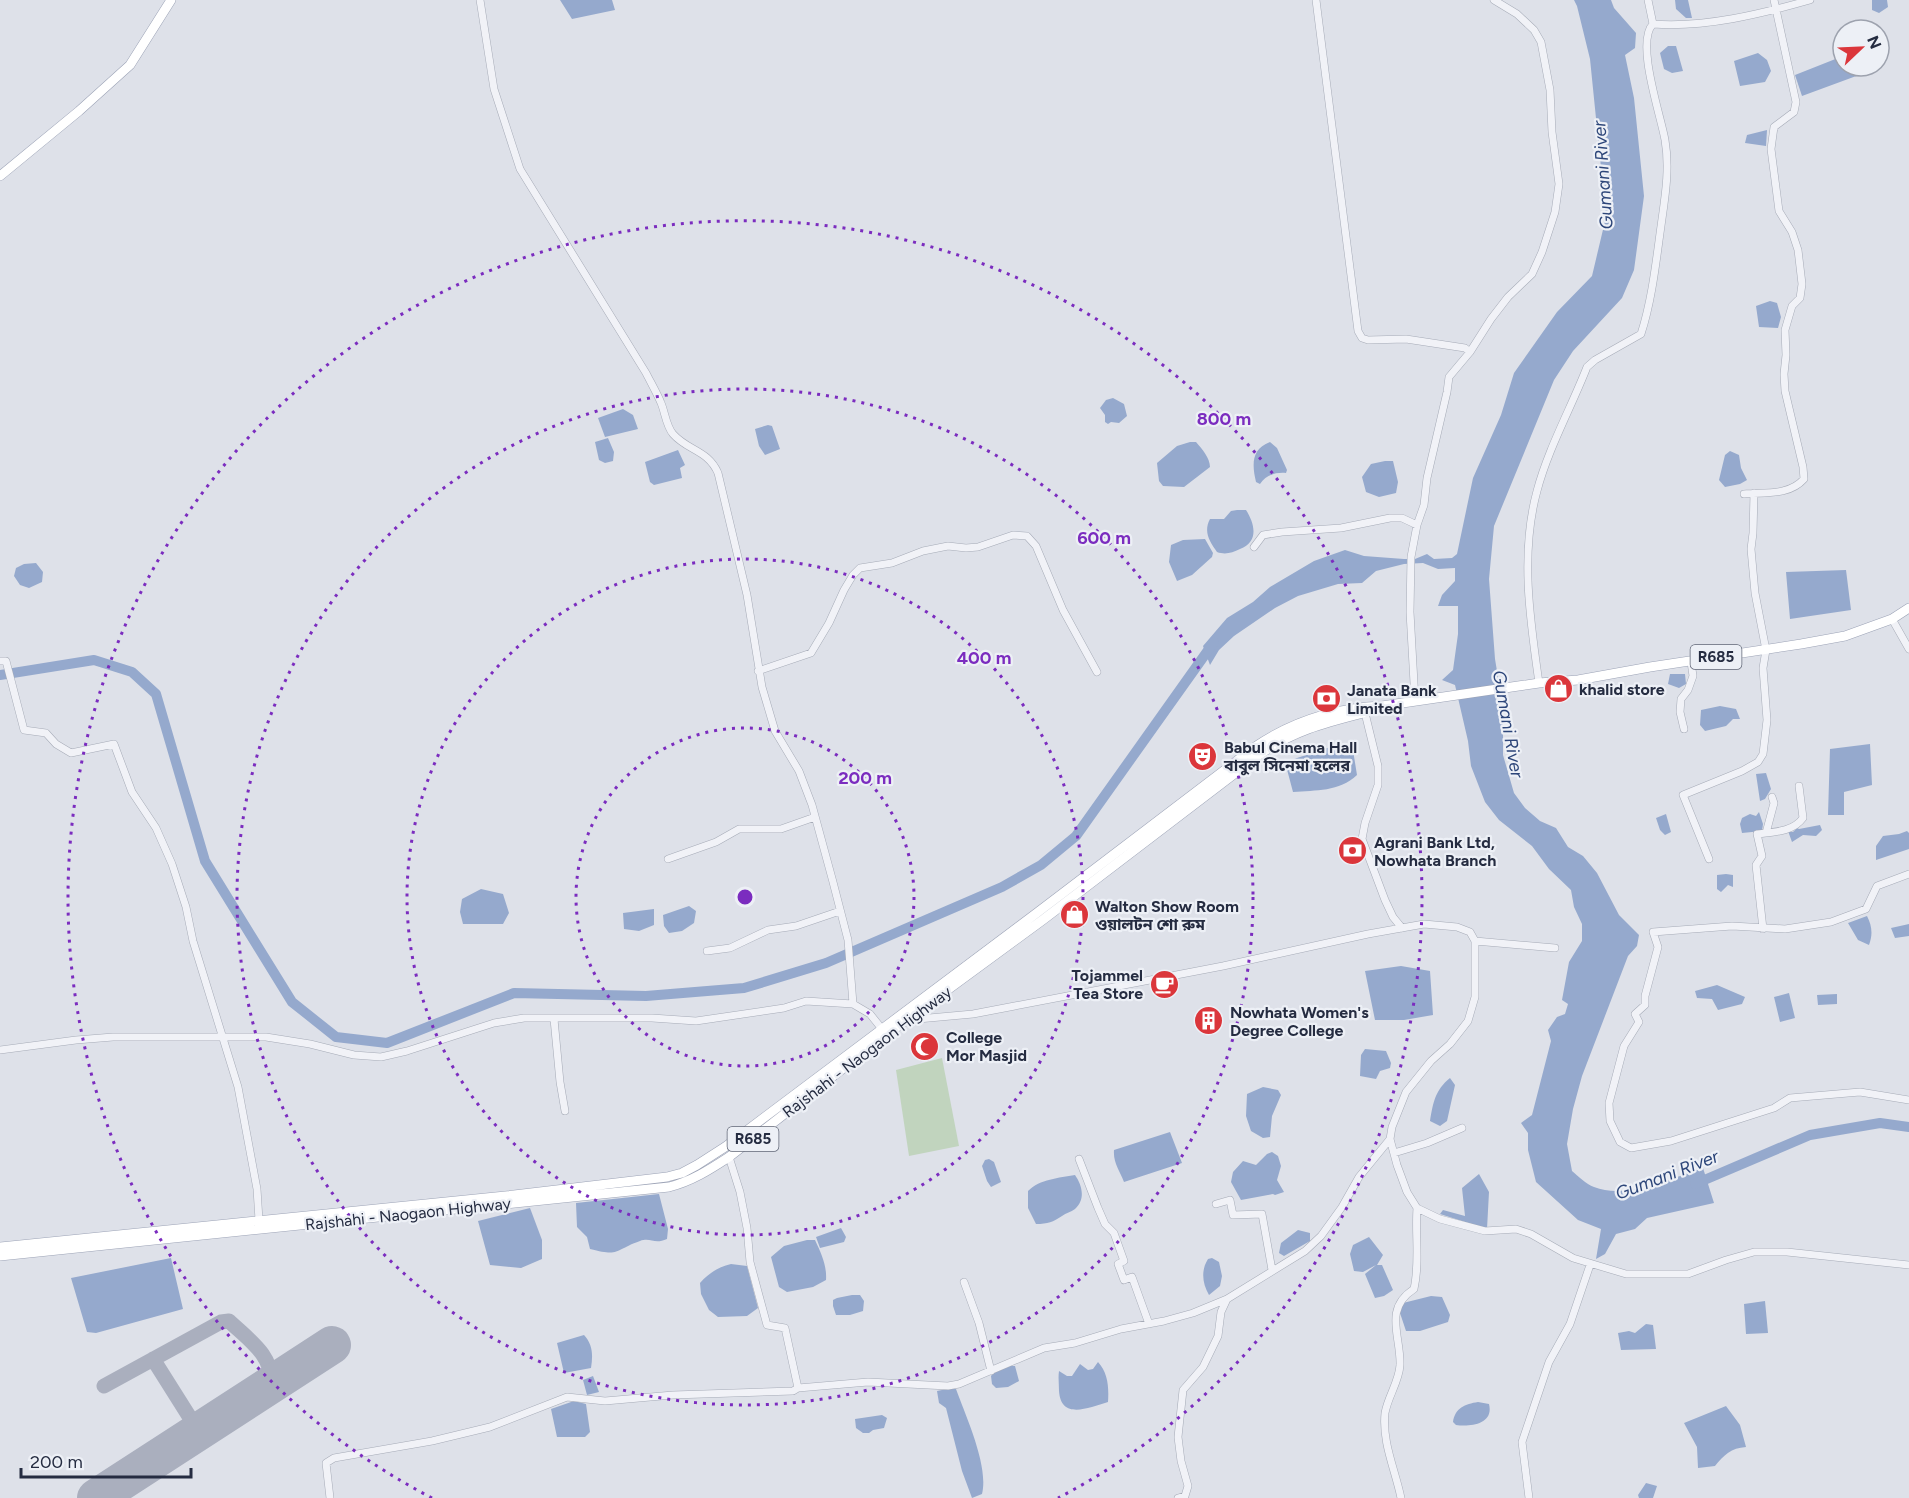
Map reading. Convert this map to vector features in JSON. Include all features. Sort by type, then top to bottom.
[{"type":"main road","points":[[0,176],[79,111],[130,65],[171,0]]},
{"type":"main road","name":"R685","points":[[1539,683],[1578,680],[1845,636],[1892,619],[1909,608]]},
{"type":"main road","name":"Rajshahi - Naogaon Highway","points":[[0,1256],[667,1177],[682,1173],[697,1166],[785,1109],[907,1020],[953,981],[1276,732],[1320,716],[1539,683]]},
{"type":"main road","name":"Rajshahi - Naogaon Highway","points":[[0,1247],[259,1220],[279,1222],[441,1212],[669,1188],[703,1175],[729,1157],[882,1029],[953,981]]},
{"type":"street","points":[[480,0],[494,89],[520,169],[646,373],[662,404],[671,432],[713,462],[718,473],[747,595],[758,670],[775,731],[799,771],[815,817],[848,940],[853,1005]]},
{"type":"street","points":[[1316,0],[1358,331],[1362,338],[1368,340],[1406,339],[1465,348],[1470,352]]},
{"type":"street","points":[[1415,701],[1410,562],[1417,525],[1424,505],[1426,478],[1449,377],[1470,352],[1502,304],[1532,274],[1555,212],[1559,184],[1552,132],[1550,90],[1541,42],[1534,30],[1516,14],[1494,0]]},
{"type":"street","points":[[1539,683],[1527,573],[1530,523],[1537,490],[1587,367],[1595,360],[1641,334],[1656,262],[1669,168],[1665,138],[1650,74],[1647,37],[1653,24],[1648,0]]},
{"type":"street","points":[[1744,494],[1782,492],[1798,486],[1804,479],[1802,459],[1785,391],[1785,330],[1792,306],[1800,298],[1802,284],[1798,250],[1792,232],[1779,211],[1772,149],[1774,127],[1794,112],[1796,102],[1774,0]]},
{"type":"street","points":[[1653,24],[1692,23],[1746,16],[1810,0]]},
{"type":"street","points":[[1708,859],[1683,795],[1742,771],[1758,762],[1764,754],[1767,720],[1763,668],[1766,650],[1755,593],[1751,549],[1754,493]]},
{"type":"street","points":[[1254,547],[1263,535],[1282,532],[1341,528],[1390,518],[1402,518],[1417,525]]},
{"type":"street","points":[[758,670],[811,653],[829,623],[844,590],[860,568],[892,563],[923,551],[948,546],[978,547],[1013,535],[1027,536],[1036,546],[1063,610],[1097,672]]},
{"type":"street","points":[[1892,619],[1909,649]]},
{"type":"street","points":[[3,661],[12,682],[24,730],[46,733],[56,744],[70,753],[114,744],[132,792],[156,828],[172,864],[186,907],[193,941],[238,1087],[257,1189],[259,1220]]},
{"type":"street","points":[[1684,729],[1680,712],[1681,699],[1688,690],[1693,675],[1691,662]]},
{"type":"street","points":[[1364,710],[1378,766],[1378,785],[1362,839],[1392,917],[1402,928]]},
{"type":"street","points":[[1763,929],[1756,865],[1762,856],[1757,834],[1783,831],[1798,825],[1803,818],[1799,786]]},
{"type":"street","points":[[1766,833],[1774,803],[1772,797]]},
{"type":"street","points":[[668,860],[716,842],[739,829],[781,829],[815,817]]},
{"type":"street","points":[[1909,874],[1876,886],[1866,909],[1831,922],[1785,929],[1732,926],[1653,932],[1658,946],[1645,996],[1645,1005],[1635,1014],[1639,1022],[1624,1047],[1609,1103],[1610,1122],[1620,1142],[1631,1148],[1671,1141],[1774,1108],[1790,1098],[1860,1092],[1909,1100]]},
{"type":"street","points":[[707,951],[730,948],[768,930],[796,926],[840,911]]},
{"type":"street","points":[[907,1020],[973,1014],[1223,966],[1294,949],[1424,924],[1456,927],[1470,932],[1475,941],[1475,997],[1468,1021],[1406,1092],[1392,1126],[1390,1139],[1407,1192],[1417,1208],[1418,1249],[1414,1289],[1406,1294],[1399,1303],[1395,1331],[1400,1364],[1398,1378],[1385,1413],[1388,1457],[1398,1482],[1401,1498]]},
{"type":"street","points":[[1475,941],[1555,948]]},
{"type":"street","points":[[0,1050],[113,1037],[266,1037],[310,1044],[354,1056],[381,1057],[407,1052],[494,1023],[524,1018],[652,1018],[696,1021],[784,1008],[806,1001],[853,1005],[870,1014],[882,1029]]},
{"type":"street","points":[[554,1019],[565,1111]]},
{"type":"street","points":[[1394,1153],[1427,1143],[1462,1128]]},
{"type":"street","points":[[330,1498],[326,1463],[334,1458],[432,1441],[490,1427],[567,1397],[605,1401],[793,1391],[798,1388],[868,1382],[948,1386],[991,1371],[1044,1348],[1075,1343],[1121,1329],[1193,1312],[1227,1299],[1305,1251],[1321,1236],[1342,1207],[1359,1177],[1390,1139]]},
{"type":"street","points":[[729,1157],[740,1191],[750,1262],[766,1324],[785,1328],[798,1388]]},
{"type":"street","points":[[1079,1159],[1101,1215],[1114,1233],[1124,1261],[1118,1264],[1124,1280],[1132,1277],[1149,1324]]},
{"type":"street","points":[[1216,1204],[1230,1200],[1233,1215],[1262,1214],[1272,1270]]},
{"type":"street","points":[[1417,1208],[1440,1219],[1485,1231],[1516,1229],[1531,1234],[1590,1265],[1626,1274],[1688,1274],[1754,1252],[1787,1252],[1909,1265]]},
{"type":"street","points":[[1529,1498],[1522,1442],[1549,1362],[1570,1324],[1590,1265]]},
{"type":"street","points":[[964,1282],[979,1323],[991,1371]]},
{"type":"street","points":[[1179,1498],[1185,1496],[1188,1486],[1181,1461],[1178,1437],[1183,1389],[1203,1367],[1218,1335],[1221,1312],[1227,1299]]},
{"type":"green space","points":[[942,1058],[959,1146],[909,1156],[896,1070]]},
{"type":"water","points":[[560,0],[612,0],[615,10],[572,19]]},
{"type":"water","points":[[1574,0],[1611,0],[1614,8],[1636,33],[1635,48],[1625,55],[1634,98],[1644,196],[1634,270],[1622,298],[1573,351],[1554,380],[1494,526],[1489,579],[1495,659],[1503,707],[1503,755],[1514,793],[1525,808],[1540,821],[1556,828],[1568,847],[1583,856],[1597,873],[1619,915],[1639,935],[1637,946],[1628,956],[1582,1076],[1567,1144],[1572,1171],[1594,1187],[1620,1191],[1649,1186],[1703,1168],[1714,1203],[1647,1218],[1635,1229],[1616,1234],[1605,1254],[1596,1259],[1601,1229],[1578,1220],[1536,1182],[1528,1150],[1528,1133],[1521,1123],[1532,1115],[1551,1041],[1548,1030],[1557,1017],[1565,1014],[1568,1004],[1562,1000],[1569,962],[1582,941],[1582,924],[1574,907],[1571,890],[1549,869],[1532,846],[1499,820],[1485,802],[1471,766],[1468,741],[1455,685],[1442,680],[1453,670],[1458,634],[1458,606],[1438,606],[1442,595],[1455,581],[1455,568],[1438,569],[1423,563],[1404,564],[1376,571],[1362,583],[1338,584],[1298,596],[1275,608],[1234,636],[1219,650],[1210,665],[1203,646],[1227,618],[1253,602],[1270,587],[1314,561],[1345,550],[1364,556],[1404,559],[1415,559],[1427,554],[1434,559],[1452,558],[1457,554],[1473,478],[1501,415],[1514,373],[1557,312],[1592,276],[1606,217],[1590,59]]},
{"type":"water","points":[[1675,0],[1688,0],[1692,18],[1686,18],[1676,9]]},
{"type":"water","points":[[1872,0],[1887,0],[1888,7],[1879,13],[1872,10]]},
{"type":"water","points":[[1668,46],[1676,46],[1683,71],[1672,73],[1664,69],[1660,53]]},
{"type":"water","points":[[1758,53],[1767,60],[1771,71],[1765,82],[1740,86],[1734,61]]},
{"type":"water","points":[[1831,61],[1831,78],[1851,78],[1802,96],[1795,75]]},
{"type":"water","points":[[1767,130],[1766,146],[1745,143],[1747,135]]},
{"type":"water","points":[[1770,301],[1777,303],[1781,317],[1778,328],[1759,327],[1756,306]]},
{"type":"water","points":[[1113,398],[1124,404],[1127,416],[1119,423],[1108,424],[1100,408],[1106,400]]},
{"type":"water","points":[[623,409],[633,415],[638,429],[605,437],[598,418]]},
{"type":"water","points":[[772,426],[780,449],[765,455],[759,446],[755,429]]},
{"type":"water","points":[[608,438],[614,452],[613,461],[605,463],[599,460],[595,442]]},
{"type":"water","points":[[1196,442],[1201,448],[1210,467],[1184,487],[1163,486],[1159,481],[1157,463],[1177,446]]},
{"type":"water","points":[[1270,442],[1277,448],[1287,470],[1286,473],[1268,476],[1260,484],[1256,482],[1254,458],[1259,449]]},
{"type":"water","points":[[678,450],[685,465],[680,468],[682,478],[654,485],[650,482],[645,462]]},
{"type":"water","points":[[1730,451],[1739,455],[1741,468],[1747,480],[1725,487],[1719,480],[1725,455]]},
{"type":"water","points":[[1393,461],[1398,482],[1396,493],[1379,497],[1366,492],[1362,477],[1371,464]]},
{"type":"water","points":[[1246,510],[1249,515],[1254,532],[1253,537],[1246,546],[1237,550],[1226,553],[1217,552],[1207,533],[1210,519],[1224,519],[1231,511]]},
{"type":"water","points":[[1205,539],[1213,553],[1212,557],[1192,575],[1177,581],[1169,562],[1171,545],[1183,540]]},
{"type":"water","points":[[36,563],[43,572],[42,582],[29,588],[20,585],[14,576],[16,568],[24,564]]},
{"type":"water","points":[[1846,570],[1851,610],[1790,619],[1786,572]]},
{"type":"water","points":[[1670,674],[1685,674],[1686,684],[1679,688],[1668,684]]},
{"type":"water","points":[[1720,706],[1736,709],[1740,719],[1733,719],[1726,726],[1705,731],[1700,725],[1701,710]]},
{"type":"water","points":[[1352,744],[1357,775],[1350,781],[1335,787],[1293,792],[1285,762],[1327,748]]},
{"type":"water","points":[[1870,744],[1872,785],[1844,792],[1844,815],[1828,815],[1830,749]]},
{"type":"water","points":[[1766,773],[1771,789],[1765,799],[1760,801],[1756,774]]},
{"type":"water","points":[[1759,812],[1763,824],[1762,831],[1742,833],[1740,824],[1742,818],[1750,814],[1756,816]]},
{"type":"water","points":[[1666,814],[1671,832],[1665,835],[1660,830],[1656,818]]},
{"type":"water","points":[[1820,825],[1822,830],[1816,836],[1803,835],[1792,842],[1788,831],[1793,832],[1797,828]]},
{"type":"water","points":[[1907,831],[1909,849],[1876,860],[1876,846],[1883,836]]},
{"type":"water","points":[[1717,875],[1733,875],[1733,887],[1728,885],[1721,892],[1717,889]]},
{"type":"water","points":[[481,889],[503,894],[509,913],[503,924],[463,924],[460,912],[462,899]]},
{"type":"water","points":[[689,906],[696,911],[694,923],[682,931],[669,933],[664,926],[663,915]]},
{"type":"water","points":[[654,909],[654,925],[639,931],[624,929],[623,913]]},
{"type":"water","points":[[1867,916],[1871,930],[1869,945],[1858,940],[1848,923]]},
{"type":"water","points":[[1909,924],[1909,936],[1895,938],[1891,928]]},
{"type":"water","points":[[1401,966],[1430,971],[1433,1015],[1404,1020],[1375,1020],[1365,971]]},
{"type":"water","points":[[1717,985],[1745,997],[1742,1004],[1718,1010],[1712,999],[1697,998],[1695,991]]},
{"type":"water","points":[[1789,993],[1795,1018],[1780,1022],[1774,997]]},
{"type":"water","points":[[1837,994],[1837,1004],[1818,1005],[1817,995]]},
{"type":"water","points":[[1365,1049],[1386,1051],[1391,1063],[1390,1068],[1380,1071],[1376,1079],[1360,1076],[1361,1055]]},
{"type":"water","points":[[1450,1078],[1455,1085],[1447,1121],[1440,1126],[1430,1121],[1432,1108],[1438,1092]]},
{"type":"water","points":[[1263,1087],[1278,1090],[1281,1095],[1272,1116],[1270,1137],[1263,1138],[1251,1131],[1246,1116],[1247,1094]]},
{"type":"water","points":[[1170,1132],[1182,1163],[1124,1182],[1116,1163],[1114,1150]]},
{"type":"water","points":[[1272,1152],[1278,1156],[1281,1166],[1277,1180],[1284,1192],[1241,1200],[1231,1182],[1233,1172],[1243,1161],[1256,1165]]},
{"type":"water","points":[[989,1159],[994,1162],[1001,1182],[991,1187],[982,1166],[985,1160]]},
{"type":"water","points":[[1479,1174],[1489,1192],[1487,1229],[1440,1214],[1443,1210],[1465,1216],[1462,1188]]},
{"type":"water","points":[[1075,1175],[1082,1192],[1078,1205],[1053,1221],[1036,1224],[1028,1208],[1028,1191],[1044,1181]]},
{"type":"water","points":[[659,1194],[668,1229],[667,1239],[644,1240],[617,1251],[607,1252],[590,1249],[587,1237],[577,1227],[576,1203]]},
{"type":"water","points":[[530,1208],[542,1240],[542,1259],[521,1268],[490,1265],[478,1221]]},
{"type":"water","points":[[841,1228],[846,1237],[844,1242],[820,1248],[816,1237]]},
{"type":"water","points":[[1298,1230],[1310,1233],[1310,1241],[1284,1256],[1279,1253],[1281,1243]]},
{"type":"water","points":[[1369,1237],[1383,1255],[1377,1265],[1382,1265],[1393,1290],[1384,1296],[1375,1298],[1365,1274],[1376,1265],[1363,1272],[1354,1271],[1350,1254],[1353,1245]]},
{"type":"water","points":[[815,1240],[825,1264],[826,1280],[813,1287],[787,1292],[779,1287],[771,1257],[784,1246]]},
{"type":"water","points":[[171,1258],[183,1309],[96,1333],[87,1332],[71,1278]]},
{"type":"water","points":[[1212,1258],[1219,1262],[1222,1276],[1220,1286],[1209,1295],[1203,1272],[1208,1259]]},
{"type":"water","points":[[731,1264],[747,1266],[758,1308],[747,1316],[718,1317],[709,1310],[701,1294],[700,1283],[714,1271]]},
{"type":"water","points":[[860,1295],[864,1301],[863,1311],[850,1315],[836,1315],[833,1300]]},
{"type":"water","points":[[1431,1296],[1442,1297],[1450,1315],[1448,1322],[1420,1331],[1406,1331],[1399,1310],[1403,1303]]},
{"type":"water","points":[[1765,1301],[1768,1333],[1746,1334],[1744,1304]]},
{"type":"water","points":[[1646,1324],[1653,1325],[1656,1349],[1621,1350],[1618,1333],[1629,1331],[1635,1333]]},
{"type":"water","points":[[584,1335],[592,1350],[591,1368],[564,1373],[557,1343]]},
{"type":"water","points":[[1098,1362],[1107,1380],[1108,1402],[1077,1410],[1065,1406],[1059,1391],[1059,1371],[1072,1376],[1080,1364],[1088,1370],[1093,1369]]},
{"type":"water","points":[[1015,1366],[1019,1381],[1008,1387],[996,1388],[992,1384],[991,1376],[995,1371]]},
{"type":"water","points":[[593,1376],[599,1392],[587,1395],[583,1380]]},
{"type":"water","points":[[956,1389],[979,1456],[982,1470],[982,1494],[972,1498],[962,1471],[946,1408],[939,1403],[937,1391]]},
{"type":"water","points":[[574,1401],[586,1404],[590,1432],[585,1437],[557,1437],[551,1409]]},
{"type":"water","points":[[1478,1402],[1489,1404],[1490,1411],[1485,1420],[1474,1425],[1456,1425],[1453,1422],[1456,1413],[1461,1408]]},
{"type":"water","points":[[1726,1406],[1740,1425],[1746,1447],[1728,1453],[1715,1466],[1698,1468],[1697,1447],[1684,1423]]},
{"type":"water","points":[[882,1415],[887,1418],[884,1428],[863,1433],[856,1428],[855,1419]]},
{"type":"water","points":[[1646,1483],[1657,1486],[1653,1498],[1639,1498],[1638,1495]]},
{"type":"waterway","points":[[0,675],[94,660],[132,672],[156,694],[205,861],[292,1002],[336,1037],[387,1043],[514,993],[646,996],[744,988],[826,963],[1002,887],[1041,865],[1076,836],[1214,642]]},
{"type":"waterway","name":"Gumani River","points":[[1695,1184],[1810,1135],[1880,1123],[1909,1127]]},
{"type":"taxiway","points":[[104,1386],[221,1322],[229,1321],[259,1349],[269,1365],[271,1385]]},
{"type":"taxiway","points":[[153,1359],[199,1432]]},
{"type":"runway","points":[[96,1498],[332,1345]]},
{"type":"place","name":"khalid store","points":[[1558,689]]},
{"type":"place","name":"Janata Bank Limited","points":[[1326,699]]},
{"type":"place","name":"Babul Cinema Hall বাবুল সিনেমা হলের","points":[[1203,756]]},
{"type":"place","name":"Agrani Bank Ltd, Nowhata Branch","points":[[1353,851]]},
{"type":"place","name":"Walton Show Room ওয়ালটন শো রুম","points":[[1074,915]]},
{"type":"place","name":"Tojammel Tea Store","points":[[1164,984]]},
{"type":"place","name":"Nowhata Women's Degree College","points":[[1209,1021]]},
{"type":"place","name":"College Mor Masjid","points":[[925,1046]]}]
